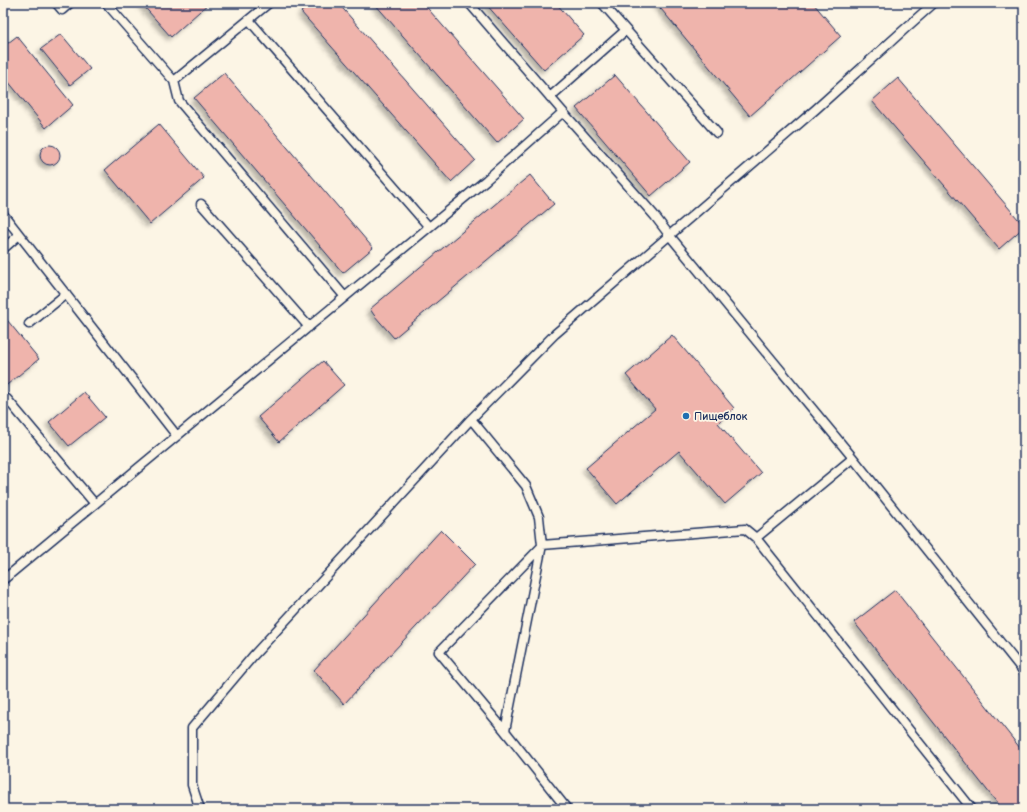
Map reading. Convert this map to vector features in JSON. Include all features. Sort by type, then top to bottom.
[{"type":"lane","points":[[56,3],[62,10],[70,3]]},
{"type":"lane","points":[[106,3],[174,81],[179,101],[345,297]]},
{"type":"lane","points":[[174,81],[269,3]]},
{"type":"lane","points":[[469,3],[654,215],[853,458],[1024,672]]},
{"type":"lane","points":[[602,3],[717,133]]},
{"type":"lane","points":[[200,809],[192,785],[192,728],[253,656],[471,419],[555,334],[816,109],[934,3]]},
{"type":"lane","points":[[248,20],[429,227]]},
{"type":"lane","points":[[550,97],[626,30]]},
{"type":"lane","points":[[3,580],[486,180],[563,112]]},
{"type":"lane","points":[[201,204],[309,327]]},
{"type":"lane","points":[[3,214],[177,436]]},
{"type":"lane","points":[[3,249],[19,235]]},
{"type":"lane","points":[[29,324],[66,294]]},
{"type":"lane","points":[[7,399],[95,504]]},
{"type":"lane","points":[[471,419],[526,486],[539,517],[542,545],[505,731]]},
{"type":"lane","points":[[756,538],[853,458]]},
{"type":"lane","points":[[567,809],[505,731],[439,652],[542,545],[746,529],[756,538],[972,809]]},
{"type":"building","points":[[141,3],[209,3],[171,37]]},
{"type":"building","points":[[312,3],[338,3],[475,160],[451,182],[301,12]]},
{"type":"building","points":[[374,3],[423,3],[524,119],[497,143]]},
{"type":"building","points":[[485,3],[556,3],[584,35],[544,70]]},
{"type":"building","points":[[656,3],[813,3],[841,36],[750,116]]},
{"type":"building","points":[[61,34],[90,69],[70,85],[41,49]]},
{"type":"building","points":[[17,36],[73,105],[46,128],[3,75],[3,47]]},
{"type":"building","points":[[224,73],[373,248],[343,273],[194,98]]},
{"type":"building","points":[[615,75],[690,162],[651,196],[576,108]]},
{"type":"building","points":[[898,78],[1024,226],[999,249],[872,101]]},
{"type":"building","points":[[159,124],[204,178],[150,224],[105,170]]},
{"type":"building","points":[[46,145],[54,145],[60,151],[60,159],[54,165],[46,165],[40,159],[40,151]]},
{"type":"building","points":[[530,175],[554,204],[394,338],[370,309]]},
{"type":"building","points":[[3,315],[39,359],[3,388]]},
{"type":"building","name":"Пищеблок","points":[[672,335],[734,408],[718,423],[761,473],[725,504],[679,451],[617,504],[586,468],[655,409],[626,375]]},
{"type":"building","points":[[323,361],[344,385],[279,442],[258,417]]},
{"type":"building","points":[[84,392],[105,417],[69,446],[49,422]]},
{"type":"building","points":[[441,530],[475,564],[344,704],[314,670]]},
{"type":"building","points":[[895,590],[1024,753],[1024,809],[1002,809],[854,622]]},
{"type":"place","name":"Пищеблок","points":[[686,416]]}]
